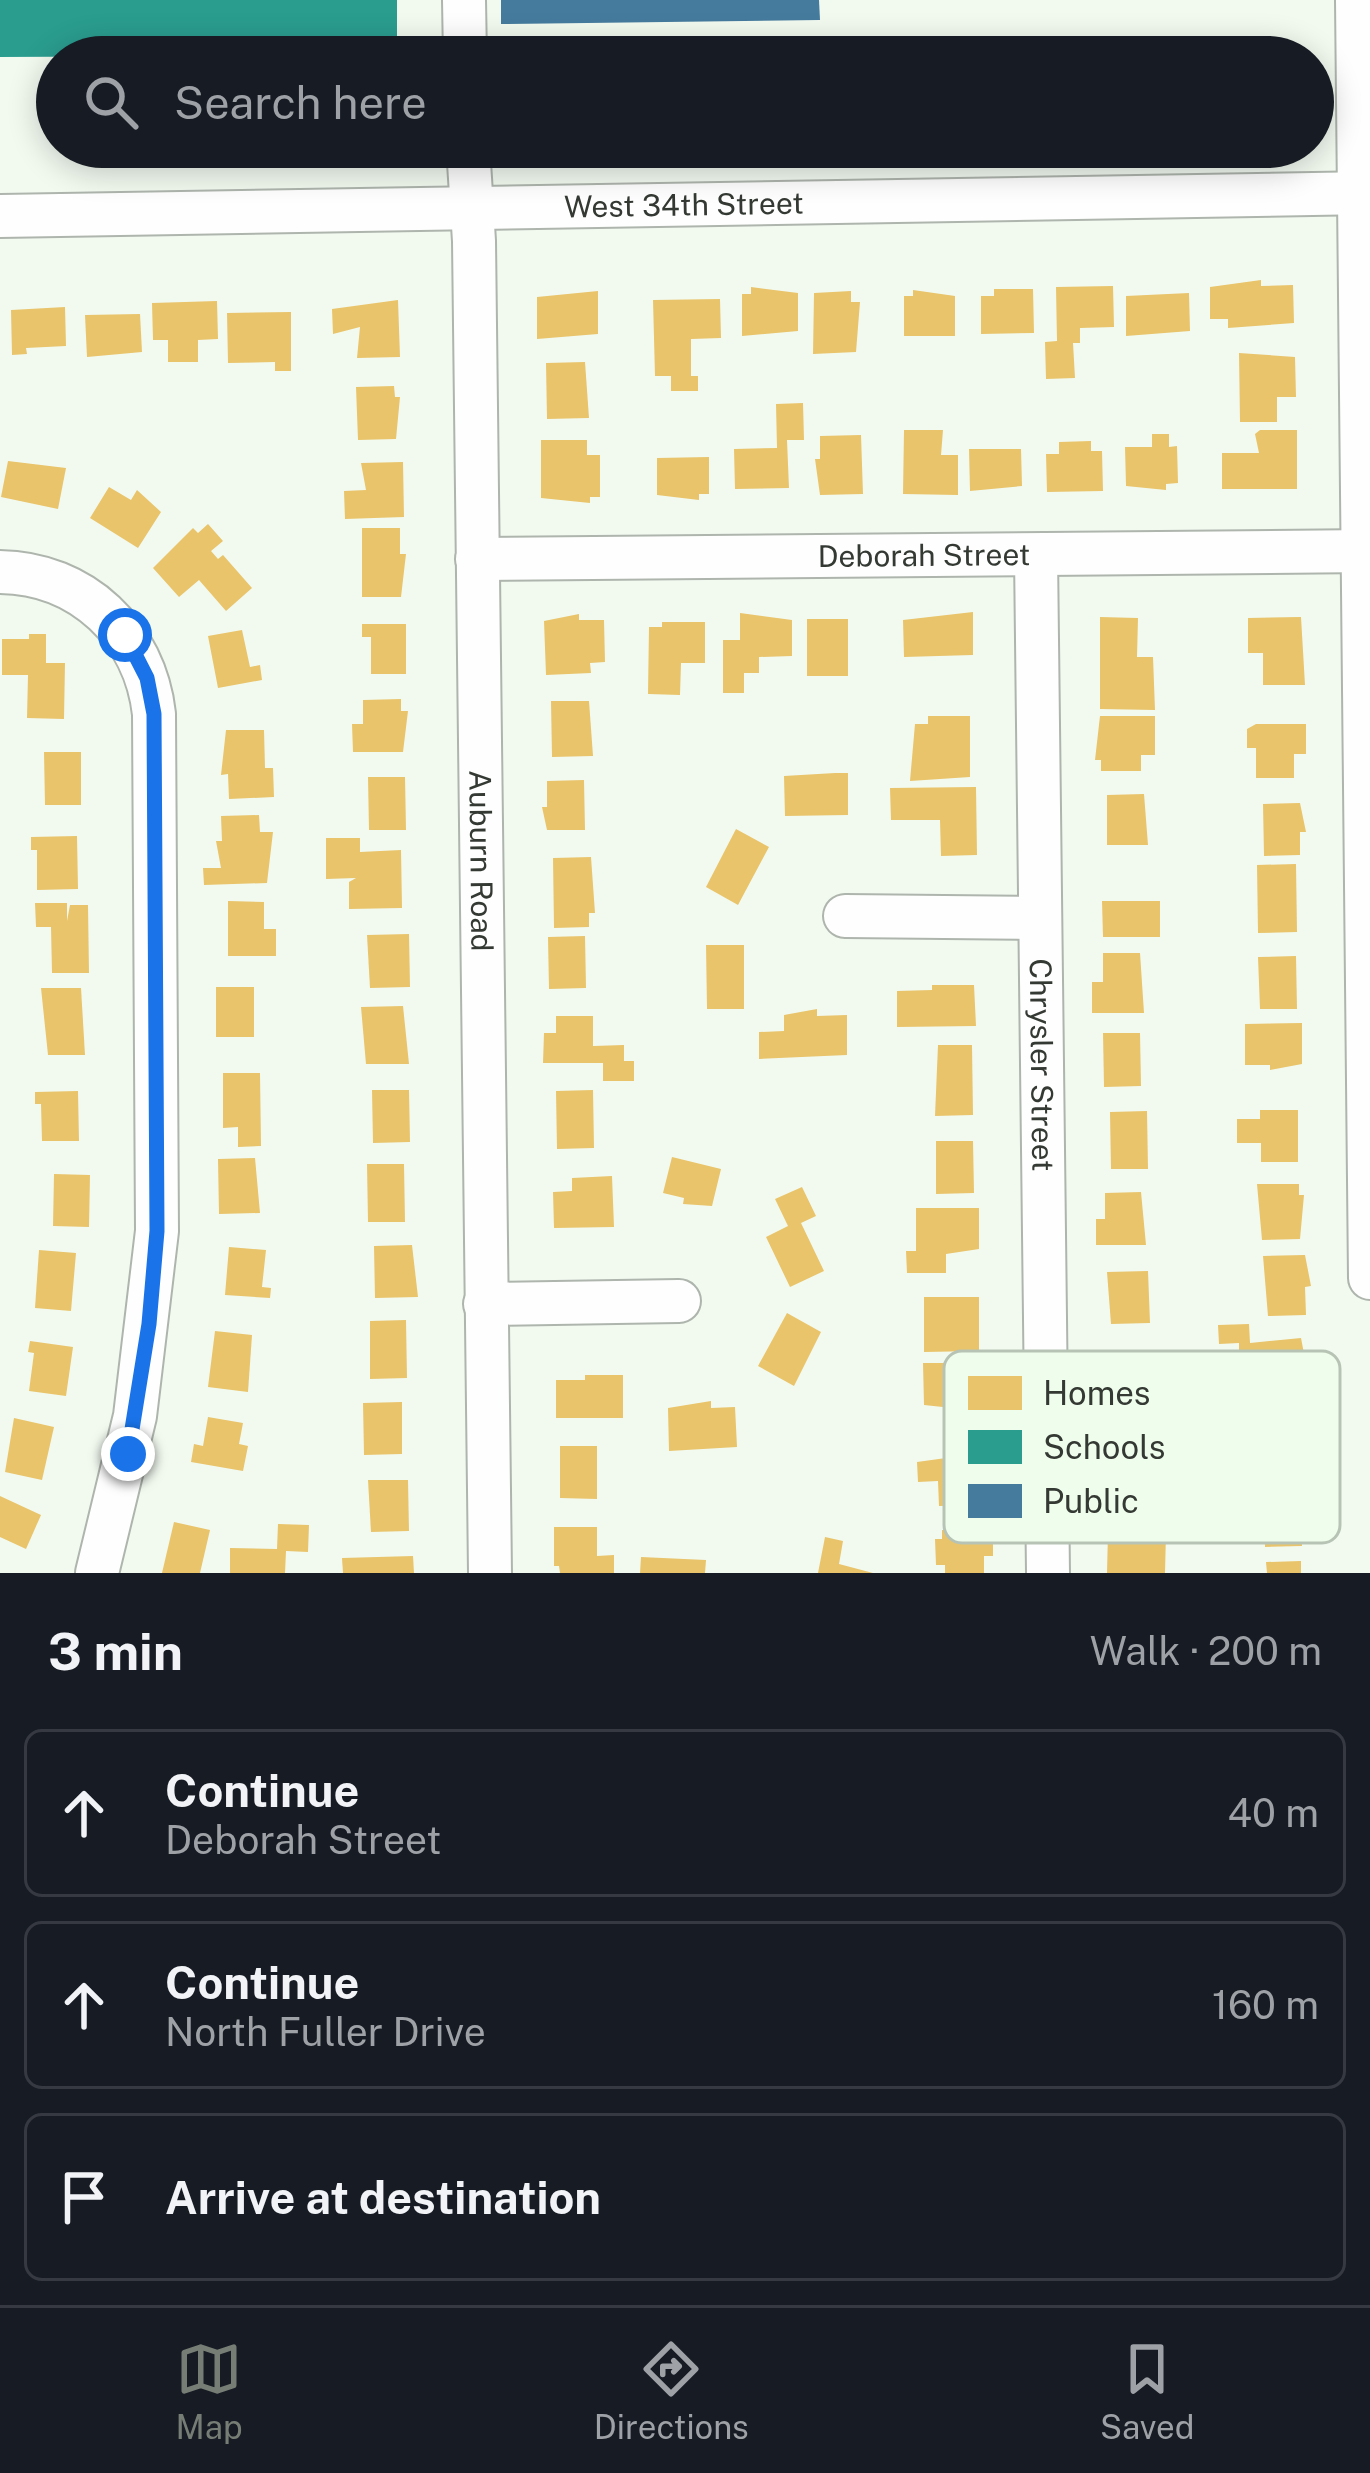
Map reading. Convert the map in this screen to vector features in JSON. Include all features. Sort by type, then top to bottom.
[{"type":"street","points":[[464,0],[465,36]]},
{"type":"street","points":[[1357,0],[1365,193],[1370,1278]]},
{"type":"street","name":"Auburn Road","points":[[469,168],[490,1573]]},
{"type":"street","name":"West 34th Street","points":[[0,216],[1365,193]]},
{"type":"street","name":"Deborah Street","points":[[477,559],[1367,551]]},
{"type":"street","name":"Chrysler Street","points":[[1036,555],[1045,1351]]},
{"type":"street","points":[[0,572],[35,574],[70,587],[125,635],[152,701],[158,1177],[153,1284],[135,1416],[97,1573]]},
{"type":"street","points":[[845,916],[1040,918]]},
{"type":"street","points":[[485,1304],[679,1301]]},
{"type":"street","name":"Chrysler Street","points":[[1048,1543],[1048,1573]]},
{"type":"building: Homes","points":[[1261,280],[1261,286],[1293,285],[1294,323],[1228,328],[1228,319],[1210,319],[1210,287]]},
{"type":"building: Homes","points":[[1113,286],[1114,327],[1080,328],[1080,343],[1073,343],[1075,378],[1046,379],[1045,342],[1057,341],[1056,287]]},
{"type":"building: Homes","points":[[751,287],[798,293],[798,331],[742,336],[742,294],[751,294]]},
{"type":"building: Homes","points":[[994,289],[1033,289],[1034,333],[981,334],[981,296],[994,296]]},
{"type":"building: Homes","points":[[913,290],[955,296],[955,336],[904,336],[904,296],[913,296]]},
{"type":"building: Homes","points":[[598,291],[598,334],[537,339],[537,297]]},
{"type":"building: Homes","points":[[851,291],[851,302],[860,302],[856,352],[813,354],[814,293]]},
{"type":"building: Homes","points":[[1189,293],[1190,331],[1126,336],[1126,296]]},
{"type":"building: Homes","points":[[720,299],[721,338],[691,339],[691,376],[698,376],[698,391],[671,391],[671,376],[655,376],[653,300]]},
{"type":"building: Homes","points":[[398,300],[400,357],[357,358],[360,327],[333,334],[332,309]]},
{"type":"building: Homes","points":[[217,301],[218,339],[198,340],[198,362],[168,362],[168,340],[153,340],[152,303]]},
{"type":"building: Homes","points":[[65,307],[66,346],[26,348],[27,354],[12,355],[11,310]]},
{"type":"building: Homes","points":[[291,312],[291,371],[275,371],[275,362],[228,363],[227,313]]},
{"type":"building: Homes","points":[[140,314],[142,352],[87,357],[85,315]]},
{"type":"building: Homes","points":[[1239,353],[1295,357],[1296,397],[1277,397],[1277,422],[1240,422]]},
{"type":"building: Homes","points":[[585,362],[589,418],[547,419],[546,363]]},
{"type":"building: Homes","points":[[394,386],[395,397],[400,397],[396,439],[358,440],[356,387]]},
{"type":"building: Homes","points":[[803,403],[804,440],[787,440],[789,488],[735,489],[734,449],[777,448],[776,404]]},
{"type":"building: Homes","points":[[904,430],[943,430],[941,455],[958,455],[958,495],[903,494]]},
{"type":"building: Homes","points":[[1297,430],[1297,489],[1222,489],[1222,453],[1259,453],[1255,434]]},
{"type":"building: Homes","points":[[1152,434],[1169,434],[1169,447],[1177,446],[1178,483],[1166,484],[1166,490],[1126,486],[1125,447],[1152,447]]},
{"type":"building: Homes","points":[[861,435],[863,494],[820,495],[815,459],[820,459],[820,436]]},
{"type":"building: Homes","points":[[541,440],[587,440],[587,455],[600,455],[600,497],[590,497],[590,503],[541,498]]},
{"type":"building: Homes","points":[[1091,441],[1091,451],[1102,451],[1103,491],[1047,492],[1046,454],[1059,454],[1059,442]]},
{"type":"building: Homes","points":[[969,449],[1021,449],[1022,486],[970,491]]},
{"type":"building: Homes","points":[[709,457],[709,494],[699,494],[699,500],[657,495],[657,458]]},
{"type":"building: Homes","points":[[8,461],[66,468],[58,509],[1,497]]},
{"type":"building: Homes","points":[[403,462],[404,517],[345,519],[344,491],[366,490],[361,463]]},
{"type":"building: Homes","points":[[109,487],[131,500],[137,490],[161,512],[138,548],[90,518]]},
{"type":"building: Homes","points":[[208,524],[223,541],[211,551],[218,559],[223,555],[252,588],[226,611],[199,580],[179,597],[153,568],[193,528],[198,533]]},
{"type":"building: Homes","points":[[362,528],[400,528],[400,554],[406,554],[401,597],[362,597]]},
{"type":"building: Homes","points":[[973,612],[973,655],[904,657],[903,620]]},
{"type":"building: Homes","points":[[740,613],[792,620],[792,656],[759,657],[759,673],[744,673],[744,693],[723,693],[723,640],[740,640]]},
{"type":"building: Homes","points":[[579,614],[579,620],[604,620],[605,662],[590,663],[591,673],[546,675],[544,621]]},
{"type":"building: Homes","points":[[1100,617],[1138,618],[1137,657],[1153,657],[1155,710],[1100,709]]},
{"type":"building: Homes","points":[[1301,617],[1305,685],[1263,685],[1263,653],[1248,653],[1248,618]]},
{"type":"building: Homes","points":[[807,619],[848,619],[848,676],[807,676]]},
{"type":"building: Homes","points":[[662,622],[705,622],[705,663],[681,663],[680,695],[648,694],[649,627],[662,627]]},
{"type":"building: Homes","points":[[362,624],[406,624],[406,674],[371,674],[371,637],[362,637]]},
{"type":"building: Homes","points":[[242,630],[250,667],[260,665],[262,680],[218,688],[208,636]]},
{"type":"building: Homes","points":[[29,634],[46,634],[46,663],[65,663],[64,719],[27,718],[28,675],[2,675],[2,639],[29,639]]},
{"type":"building: Homes","points":[[401,699],[401,711],[408,711],[403,752],[353,752],[352,724],[363,724],[363,700]]},
{"type":"building: Homes","points":[[551,701],[589,701],[593,756],[552,757]]},
{"type":"building: Homes","points":[[928,716],[970,716],[970,777],[910,781],[915,724],[928,724]]},
{"type":"building: Homes","points":[[1100,716],[1155,716],[1155,755],[1141,755],[1141,771],[1101,771],[1101,760],[1095,760]]},
{"type":"building: Homes","points":[[1256,724],[1306,724],[1306,754],[1294,754],[1294,778],[1256,778],[1256,748],[1247,748],[1247,729]]},
{"type":"building: Homes","points":[[226,730],[264,730],[265,768],[273,768],[274,797],[229,799],[228,774],[221,775]]},
{"type":"building: Homes","points":[[44,752],[81,752],[81,805],[45,805]]},
{"type":"building: Homes","points":[[848,773],[848,815],[785,816],[784,776]]},
{"type":"building: Homes","points":[[368,777],[405,777],[406,830],[369,830]]},
{"type":"building: Homes","points":[[584,780],[585,830],[547,830],[542,807],[547,807],[547,781]]},
{"type":"building: Homes","points":[[976,787],[977,855],[941,856],[940,820],[891,820],[890,788]]},
{"type":"building: Homes","points":[[1144,794],[1148,845],[1107,845],[1107,795]]},
{"type":"building: Homes","points":[[1300,803],[1306,832],[1300,832],[1300,855],[1264,856],[1263,804]]},
{"type":"building: Homes","points":[[259,815],[260,832],[273,832],[267,883],[204,885],[203,868],[221,868],[216,841],[222,841],[221,816]]},
{"type":"building: Homes","points":[[736,829],[769,847],[738,905],[706,887]]},
{"type":"building: Homes","points":[[77,836],[78,889],[37,890],[37,850],[31,850],[31,837]]},
{"type":"building: Homes","points":[[326,838],[360,838],[360,852],[401,850],[402,908],[349,909],[349,882],[356,878],[326,879]]},
{"type":"building: Homes","points":[[591,857],[595,913],[589,913],[589,927],[554,928],[553,858]]},
{"type":"building: Homes","points":[[1296,864],[1297,932],[1258,933],[1257,865]]},
{"type":"building: Homes","points":[[228,901],[264,902],[264,929],[276,929],[276,956],[228,956]]},
{"type":"building: Homes","points":[[1102,901],[1160,901],[1160,937],[1103,937]]},
{"type":"building: Homes","points":[[35,903],[67,903],[67,921],[70,905],[88,905],[89,973],[52,973],[51,927],[36,927]]},
{"type":"building: Homes","points":[[409,934],[410,987],[370,988],[367,935]]},
{"type":"building: Homes","points":[[585,936],[586,988],[549,989],[548,937]]},
{"type":"building: Homes","points":[[706,945],[744,945],[744,1009],[707,1009]]},
{"type":"building: Homes","points":[[1103,953],[1140,953],[1144,1013],[1092,1013],[1092,982],[1103,982]]},
{"type":"building: Homes","points":[[1296,956],[1297,1009],[1260,1009],[1258,957]]},
{"type":"building: Homes","points":[[932,985],[974,985],[976,1026],[897,1027],[897,991],[932,990]]},
{"type":"building: Homes","points":[[216,987],[254,987],[254,1037],[216,1037]]},
{"type":"building: Homes","points":[[41,988],[81,988],[85,1055],[48,1055]]},
{"type":"building: Homes","points":[[403,1006],[409,1064],[366,1064],[361,1007]]},
{"type":"building: Homes","points":[[817,1009],[817,1016],[847,1015],[847,1055],[759,1059],[759,1032],[784,1031],[784,1015]]},
{"type":"building: Homes","points":[[556,1016],[593,1016],[593,1046],[624,1045],[624,1061],[634,1061],[634,1081],[603,1081],[603,1063],[543,1063],[544,1033],[556,1033]]},
{"type":"building: Homes","points":[[1302,1023],[1302,1064],[1270,1070],[1270,1065],[1245,1065],[1245,1024]]},
{"type":"building: Homes","points":[[1103,1033],[1140,1033],[1141,1086],[1104,1087]]},
{"type":"building: Homes","points":[[938,1045],[972,1045],[973,1115],[935,1116]]},
{"type":"building: Homes","points":[[223,1073],[260,1073],[261,1146],[238,1147],[238,1127],[223,1128]]},
{"type":"building: Homes","points":[[372,1090],[409,1090],[410,1142],[373,1143]]},
{"type":"building: Homes","points":[[593,1090],[594,1148],[557,1149],[556,1091]]},
{"type":"building: Homes","points":[[78,1091],[79,1141],[42,1141],[41,1104],[35,1104],[35,1092]]},
{"type":"building: Homes","points":[[1260,1110],[1298,1110],[1298,1162],[1261,1162],[1261,1143],[1237,1143],[1237,1119],[1260,1119]]},
{"type":"building: Homes","points":[[1147,1111],[1148,1169],[1111,1169],[1110,1112]]},
{"type":"building: Homes","points":[[936,1141],[973,1141],[974,1193],[936,1194]]},
{"type":"building: Homes","points":[[672,1157],[721,1169],[712,1206],[683,1204],[684,1198],[663,1193]]},
{"type":"building: Homes","points":[[255,1158],[260,1213],[219,1214],[218,1159]]},
{"type":"building: Homes","points":[[367,1164],[404,1164],[405,1222],[368,1222]]},
{"type":"building: Homes","points":[[54,1174],[90,1175],[89,1227],[53,1226]]},
{"type":"building: Homes","points":[[612,1176],[614,1227],[554,1228],[553,1192],[572,1191],[572,1178]]},
{"type":"building: Homes","points":[[1257,1184],[1299,1184],[1299,1195],[1304,1195],[1300,1239],[1262,1240]]},
{"type":"building: Homes","points":[[802,1187],[816,1216],[801,1223],[824,1271],[790,1287],[766,1237],[788,1226],[775,1199]]},
{"type":"building: Homes","points":[[1141,1192],[1146,1245],[1096,1245],[1096,1219],[1105,1219],[1105,1193]]},
{"type":"building: Homes","points":[[916,1208],[979,1208],[979,1249],[946,1254],[946,1273],[907,1273],[906,1251],[916,1251]]},
{"type":"building: Homes","points":[[412,1245],[418,1297],[375,1298],[374,1246]]},
{"type":"building: Homes","points":[[229,1247],[266,1250],[262,1287],[271,1288],[270,1298],[225,1295]]},
{"type":"building: Homes","points":[[39,1250],[76,1253],[71,1311],[35,1308]]},
{"type":"building: Homes","points":[[1305,1255],[1311,1286],[1305,1287],[1306,1315],[1268,1316],[1263,1256]]},
{"type":"building: Homes","points":[[1148,1271],[1150,1323],[1111,1324],[1107,1272]]},
{"type":"building: Homes","points":[[924,1297],[979,1297],[979,1351],[924,1352]]},
{"type":"building: Homes","points":[[787,1313],[821,1332],[794,1386],[758,1366]]},
{"type":"building: Homes","points":[[406,1320],[407,1378],[370,1379],[370,1321]]},
{"type":"building: Homes","points":[[1249,1324],[1250,1343],[1301,1338],[1304,1351],[1239,1351],[1239,1343],[1219,1344],[1218,1325]]},
{"type":"building: Homes","points":[[215,1331],[252,1335],[248,1392],[208,1387]]},
{"type":"building: Homes","points":[[30,1341],[73,1347],[66,1396],[29,1391],[34,1353],[28,1352]]},
{"type":"building: Homes","points":[[923,1363],[944,1363],[944,1407],[924,1405]]},
{"type":"building: Homes","points":[[585,1375],[623,1375],[623,1418],[556,1418],[556,1380],[585,1380]]},
{"type":"building: Homes","points":[[711,1401],[711,1408],[735,1407],[737,1447],[669,1451],[668,1408]]},
{"type":"building: Homes","points":[[402,1402],[402,1454],[364,1455],[363,1403]]},
{"type":"building: Homes","points":[[208,1417],[243,1423],[239,1444],[248,1446],[243,1471],[191,1462],[194,1444],[203,1446]]},
{"type":"building: Homes","points":[[14,1418],[54,1427],[42,1480],[5,1472]]},
{"type":"building: Homes","points":[[560,1446],[597,1446],[597,1499],[560,1498]]},
{"type":"building: Homes","points":[[944,1458],[944,1506],[939,1506],[938,1481],[918,1482],[917,1462]]},
{"type":"building: Homes","points":[[368,1480],[408,1480],[409,1531],[371,1532]]},
{"type":"building: Homes","points":[[0,1496],[41,1515],[26,1549],[0,1537]]},
{"type":"building: Homes","points":[[174,1522],[210,1530],[200,1573],[162,1573]]},
{"type":"building: Homes","points":[[278,1524],[309,1525],[308,1552],[286,1551],[285,1573],[230,1573],[230,1548],[277,1549]]},
{"type":"building: Homes","points":[[554,1527],[597,1527],[597,1556],[614,1555],[614,1573],[560,1573],[559,1566],[554,1566]]},
{"type":"building: Homes","points":[[942,1530],[944,1543],[993,1543],[993,1556],[984,1556],[984,1573],[945,1573],[945,1565],[936,1565],[935,1539],[942,1539]]},
{"type":"building: Homes","points":[[825,1537],[843,1541],[839,1564],[873,1573],[818,1573]]},
{"type":"building: Homes","points":[[1108,1543],[1166,1543],[1165,1573],[1107,1573]]},
{"type":"building: Homes","points":[[1265,1543],[1302,1543],[1302,1546],[1265,1547]]},
{"type":"building: Homes","points":[[413,1556],[414,1573],[343,1573],[342,1558]]},
{"type":"building: Homes","points":[[641,1557],[706,1560],[705,1573],[640,1573]]},
{"type":"building: Homes","points":[[1301,1561],[1301,1573],[1267,1573],[1266,1562]]},
{"type":"building: Schools","points":[[0,0],[397,0],[397,36],[36,36],[36,57],[0,57]]},
{"type":"building: Public","points":[[501,0],[819,0],[820,20],[501,24]]},
{"type":"route","points":[[125,635],[147,678],[154,714],[158,1177],[149,1324],[128,1454]]}]
